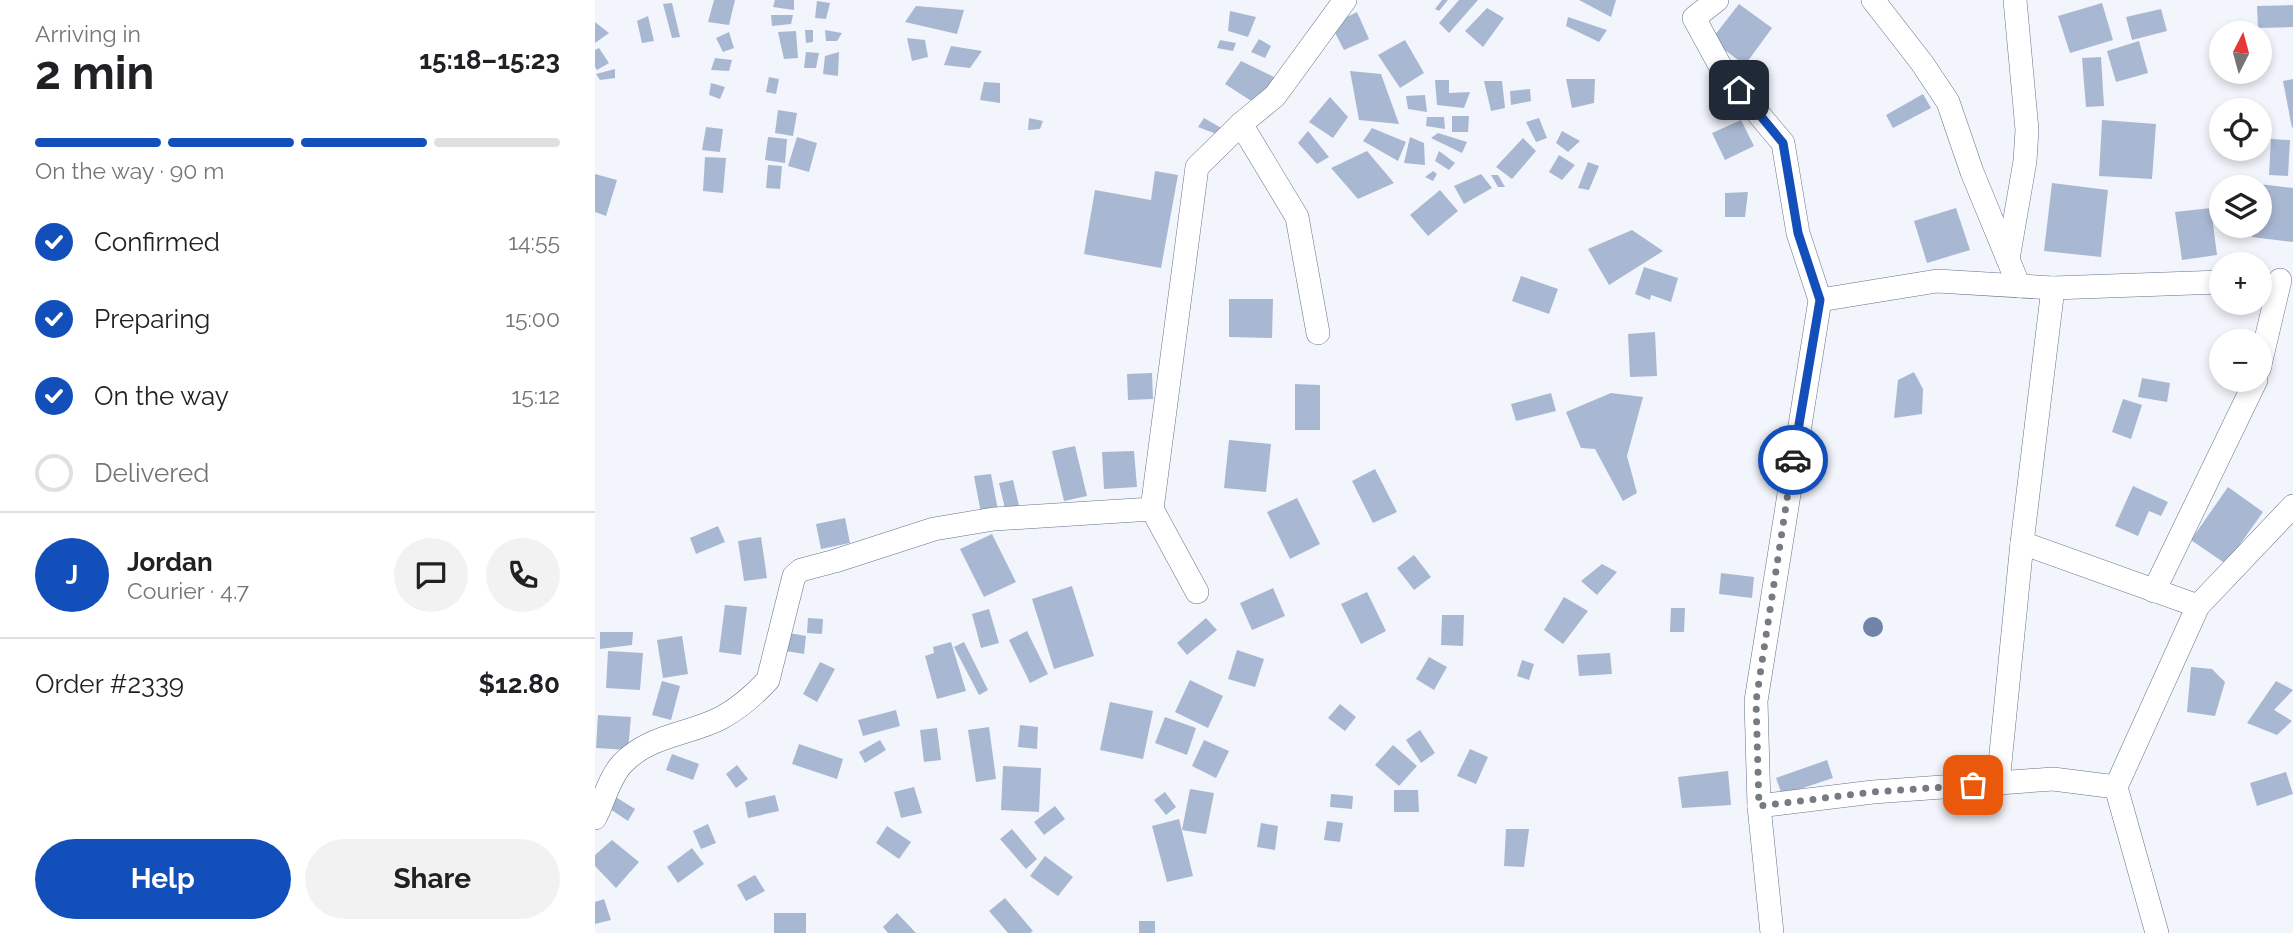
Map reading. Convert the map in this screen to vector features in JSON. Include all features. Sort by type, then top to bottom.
[{"type":"street","points":[[1197,592],[1152,509],[1198,167],[1241,124],[1275,96],[1345,0]]},
{"type":"street","points":[[1717,0],[1694,18],[1724,73],[1783,143],[1798,233],[1820,300],[1756,701],[1759,806],[1772,933]]},
{"type":"street","points":[[1873,0],[1922,63],[1948,102],[1972,172],[2019,286]]},
{"type":"street","points":[[2008,259],[2025,161],[2027,130],[2015,0]]},
{"type":"street","points":[[1241,124],[1297,217],[1318,333]]},
{"type":"street","points":[[2268,329],[2278,280]]},
{"type":"street","points":[[1820,300],[1937,281],[2053,288],[2209,282]]},
{"type":"street","points":[[1998,783],[2022,543],[2053,288]]},
{"type":"street","points":[[2154,591],[2250,392]]},
{"type":"street","points":[[2157,933],[2116,787],[2198,606],[2293,506]]},
{"type":"street","points":[[595,818],[621,765],[633,755],[650,742],[721,718],[756,693],[768,680],[794,576],[800,570],[946,527],[994,519],[1152,509]]},
{"type":"street","points":[[2022,543],[2198,606]]},
{"type":"street","points":[[1759,806],[1873,792],[2053,779],[2116,787]]},
{"type":"building","points":[[714,0],[735,0],[729,25],[708,22]]},
{"type":"building","points":[[775,0],[794,0],[794,10],[773,7]]},
{"type":"building","points":[[1442,0],[1448,0],[1439,11],[1435,9]]},
{"type":"building","points":[[1459,0],[1478,0],[1449,33],[1439,23]]},
{"type":"building","points":[[1579,0],[1616,0],[1611,17]]},
{"type":"building","points":[[817,1],[830,3],[826,19],[815,18]]},
{"type":"building","points":[[672,3],[680,37],[672,38],[663,4]]},
{"type":"building","points":[[2102,3],[2113,40],[2070,53],[2058,16]]},
{"type":"building","points":[[1739,4],[1772,28],[1745,65],[1711,40]]},
{"type":"building","points":[[2293,5],[2293,27],[2272,28],[2272,21],[2258,21],[2257,6]]},
{"type":"building","points":[[916,6],[964,10],[957,34],[905,22]]},
{"type":"building","points":[[1487,8],[1504,18],[1483,47],[1465,31]]},
{"type":"building","points":[[2161,9],[2167,31],[2132,40],[2126,17]]},
{"type":"building","points":[[1230,11],[1256,17],[1248,37],[1228,31]]},
{"type":"building","points":[[1357,12],[1369,39],[1344,50],[1331,25]]},
{"type":"building","points":[[771,15],[793,15],[791,24],[772,26]]},
{"type":"building","points":[[648,16],[654,41],[642,43],[637,21]]},
{"type":"building","points":[[1568,17],[1607,30],[1599,42],[1566,26]]},
{"type":"building","points":[[595,22],[609,33],[595,43]]},
{"type":"building","points":[[805,30],[813,30],[813,42],[806,43]]},
{"type":"building","points":[[825,30],[842,33],[837,41],[826,41]]},
{"type":"building","points":[[796,31],[798,58],[784,59],[778,32]]},
{"type":"building","points":[[729,32],[734,48],[723,52],[716,38]]},
{"type":"building","points":[[907,38],[925,40],[928,57],[912,61]]},
{"type":"building","points":[[1259,39],[1271,46],[1265,58],[1251,52]]},
{"type":"building","points":[[1220,40],[1236,43],[1233,51],[1217,48]]},
{"type":"building","points":[[1405,40],[1424,73],[1400,88],[1378,55]]},
{"type":"building","points":[[2139,41],[2148,73],[2116,82],[2107,51]]},
{"type":"building","points":[[951,46],[982,51],[970,68],[944,65]]},
{"type":"building","points":[[599,48],[609,63],[597,70],[595,50]]},
{"type":"building","points":[[806,52],[819,53],[816,68],[804,68]]},
{"type":"building","points":[[839,52],[838,76],[823,74],[825,56]]},
{"type":"building","points":[[2101,57],[2104,106],[2086,107],[2082,58]]},
{"type":"building","points":[[715,58],[732,60],[729,71],[711,70]]},
{"type":"building","points":[[1241,61],[1276,78],[1259,106],[1225,84]]},
{"type":"building","points":[[615,69],[615,78],[600,80],[596,74]]},
{"type":"building","points":[[1350,71],[1381,74],[1399,124],[1359,120]]},
{"type":"building","points":[[769,77],[779,79],[776,94],[766,92]]},
{"type":"building","points":[[1566,79],[1595,79],[1594,103],[1572,108]]},
{"type":"building","points":[[2293,79],[2293,127],[2292,128],[2283,81]]},
{"type":"building","points":[[1435,80],[1449,80],[1449,93],[1470,92],[1464,108],[1437,105]]},
{"type":"building","points":[[1484,81],[1502,81],[1505,108],[1491,111]]},
{"type":"building","points":[[984,82],[1000,83],[1000,103],[980,100]]},
{"type":"building","points":[[711,83],[725,87],[720,99],[709,95]]},
{"type":"building","points":[[1530,89],[1531,101],[1511,105],[1510,91]]},
{"type":"building","points":[[1923,94],[1931,108],[1893,128],[1886,115]]},
{"type":"building","points":[[1425,95],[1427,112],[1408,109],[1406,96]]},
{"type":"building","points":[[1330,97],[1348,117],[1333,138],[1309,122]]},
{"type":"building","points":[[778,110],[797,113],[793,136],[775,133]]},
{"type":"building","points":[[1452,116],[1469,116],[1468,132],[1452,132]]},
{"type":"building","points":[[1427,117],[1444,117],[1445,129],[1426,126]]},
{"type":"building","points":[[1029,118],[1043,121],[1040,129],[1028,130]]},
{"type":"building","points":[[1204,118],[1223,129],[1219,135],[1198,127]]},
{"type":"building","points":[[1539,118],[1547,138],[1536,142],[1526,122]]},
{"type":"building","points":[[1741,120],[1754,146],[1725,160],[1712,133]]},
{"type":"building","points":[[2102,120],[2156,124],[2152,179],[2099,176]]},
{"type":"building","points":[[706,127],[723,129],[720,152],[702,150]]},
{"type":"building","points":[[1372,128],[1406,142],[1398,161],[1363,141]]},
{"type":"building","points":[[1308,131],[1329,157],[1317,164],[1298,143]]},
{"type":"building","points":[[1562,131],[1580,141],[1568,152],[1556,143]]},
{"type":"building","points":[[1438,133],[1467,142],[1462,153],[1431,138]]},
{"type":"building","points":[[768,137],[787,139],[785,163],[765,160]]},
{"type":"building","points":[[797,137],[817,143],[809,172],[788,166]]},
{"type":"building","points":[[1410,137],[1424,143],[1425,165],[1404,163]]},
{"type":"building","points":[[1523,138],[1536,151],[1512,179],[1496,167]]},
{"type":"building","points":[[2272,139],[2290,140],[2288,176],[2269,175]]},
{"type":"building","points":[[1367,151],[1394,183],[1358,199],[1331,168]]},
{"type":"building","points":[[1439,151],[1455,163],[1449,170],[1435,161]]},
{"type":"building","points":[[1559,155],[1575,165],[1562,180],[1549,172]]},
{"type":"building","points":[[705,157],[726,158],[723,193],[703,191]]},
{"type":"building","points":[[1588,162],[1599,166],[1589,190],[1578,188]]},
{"type":"building","points":[[768,165],[782,166],[780,189],[766,188]]},
{"type":"building","points":[[1155,171],[1178,175],[1161,268],[1084,254],[1095,190],[1151,200]]},
{"type":"building","points":[[1433,171],[1437,174],[1433,181],[1425,177]]},
{"type":"building","points":[[595,174],[617,180],[606,216],[595,212]]},
{"type":"building","points":[[1481,174],[1492,188],[1464,204],[1454,186]]},
{"type":"building","points":[[1491,175],[1498,175],[1505,187],[1498,187]]},
{"type":"building","points":[[2052,183],[2108,190],[2101,257],[2044,251]]},
{"type":"building","points":[[2272,186],[2293,188],[2293,242],[2260,238],[2272,238]]},
{"type":"building","points":[[1440,190],[1458,211],[1428,236],[1410,215]]},
{"type":"building","points":[[1748,192],[1745,217],[1725,217],[1725,193]]},
{"type":"building","points":[[1956,208],[1970,250],[1927,263],[1914,221]]},
{"type":"building","points":[[2209,208],[2209,238],[2215,238],[2217,252],[2209,252],[2209,256],[2182,260],[2175,212]]},
{"type":"building","points":[[1632,230],[1663,251],[1609,285],[1588,249]]},
{"type":"building","points":[[1644,267],[1678,278],[1671,302],[1651,295],[1650,300],[1635,294]]},
{"type":"building","points":[[1521,276],[1558,289],[1549,314],[1512,301]]},
{"type":"building","points":[[1229,299],[1273,299],[1272,338],[1229,337]]},
{"type":"building","points":[[1655,332],[1657,376],[1630,377],[1628,334]]},
{"type":"building","points":[[1914,372],[1923,389],[1922,414],[1894,418],[1898,380]]},
{"type":"building","points":[[1152,373],[1153,399],[1128,400],[1127,374]]},
{"type":"building","points":[[2142,378],[2170,383],[2167,402],[2138,397]]},
{"type":"building","points":[[1295,384],[1320,385],[1320,430],[1295,430]]},
{"type":"building","points":[[1551,393],[1556,411],[1516,421],[1511,404]]},
{"type":"building","points":[[1611,393],[1643,397],[1627,456],[1637,493],[1623,501],[1595,449],[1581,448],[1566,412]]},
{"type":"building","points":[[2123,399],[2142,405],[2131,439],[2112,432]]},
{"type":"building","points":[[1229,440],[1271,444],[1266,492],[1224,488]]},
{"type":"building","points":[[1075,446],[1087,496],[1064,501],[1052,451]]},
{"type":"building","points":[[1134,451],[1137,487],[1104,489],[1102,452]]},
{"type":"building","points":[[1375,469],[1397,512],[1373,523],[1352,481]]},
{"type":"building","points":[[991,474],[998,510],[981,513],[974,476]]},
{"type":"building","points":[[1013,480],[1020,510],[1006,513],[999,483]]},
{"type":"building","points":[[2133,486],[2168,502],[2161,516],[2149,511],[2138,536],[2115,526]]},
{"type":"building","points":[[2228,487],[2263,512],[2226,564],[2191,540]]},
{"type":"building","points":[[1297,498],[1320,544],[1290,559],[1267,512]]},
{"type":"building","points":[[845,518],[850,543],[821,549],[816,524]]},
{"type":"building","points":[[718,526],[725,542],[696,554],[690,538]]},
{"type":"building","points":[[992,534],[1016,582],[984,597],[960,549]]},
{"type":"building","points":[[761,537],[767,578],[744,581],[738,541]]},
{"type":"building","points":[[1414,555],[1431,577],[1414,590],[1397,568]]},
{"type":"building","points":[[1602,564],[1617,572],[1597,595],[1581,581]]},
{"type":"building","points":[[1721,573],[1754,577],[1752,598],[1719,594]]},
{"type":"building","points":[[1072,586],[1094,656],[1054,669],[1032,599]]},
{"type":"building","points":[[1273,588],[1285,616],[1252,630],[1240,603]]},
{"type":"building","points":[[1367,592],[1386,631],[1361,644],[1341,604]]},
{"type":"building","points":[[1564,597],[1588,611],[1563,644],[1544,630]]},
{"type":"building","points":[[725,605],[747,607],[741,655],[719,652]]},
{"type":"building","points":[[1671,608],[1685,608],[1684,632],[1670,632]]},
{"type":"building","points":[[989,609],[999,643],[981,648],[972,614]]},
{"type":"building","points":[[1442,615],[1464,615],[1463,646],[1441,645]]},
{"type":"building","points":[[808,618],[823,619],[822,634],[807,633]]},
{"type":"building","points":[[1206,618],[1217,630],[1187,655],[1177,643]]},
{"type":"building","points":[[1027,631],[1048,674],[1030,683],[1009,640]]},
{"type":"building","points":[[600,632],[633,632],[632,645],[600,649]]},
{"type":"building","points":[[789,633],[806,636],[804,654],[786,651]]},
{"type":"building","points":[[682,636],[688,674],[663,678],[657,640]]},
{"type":"building","points":[[951,642],[966,691],[937,699],[925,656],[934,653],[933,647]]},
{"type":"building","points":[[964,642],[988,690],[979,695],[954,647]]},
{"type":"building","points":[[1237,650],[1264,659],[1255,687],[1228,679]]},
{"type":"building","points":[[608,651],[643,653],[640,690],[606,688]]},
{"type":"building","points":[[1610,653],[1612,674],[1579,676],[1577,655]]},
{"type":"building","points":[[1429,657],[1447,667],[1434,690],[1416,679]]},
{"type":"building","points":[[1522,660],[1534,664],[1529,680],[1517,676]]},
{"type":"building","points":[[820,662],[835,669],[817,702],[803,694]]},
{"type":"building","points":[[2191,667],[2212,669],[2225,682],[2215,716],[2187,712]]},
{"type":"building","points":[[1190,680],[1223,696],[1208,728],[1175,712]]},
{"type":"building","points":[[662,681],[680,686],[671,720],[652,715]]},
{"type":"building","points":[[2276,681],[2293,690],[2274,710],[2292,721],[2277,735],[2247,723]]},
{"type":"building","points":[[1110,702],[1153,711],[1143,759],[1100,750]]},
{"type":"building","points":[[1340,704],[1356,717],[1345,731],[1328,718]]},
{"type":"building","points":[[896,710],[900,726],[863,736],[858,720]]},
{"type":"building","points":[[598,715],[631,717],[628,750],[596,748]]},
{"type":"building","points":[[1165,717],[1196,728],[1187,755],[1155,743]]},
{"type":"building","points":[[1020,725],[1038,727],[1037,749],[1018,747]]},
{"type":"building","points":[[989,727],[996,779],[976,782],[968,730]]},
{"type":"building","points":[[937,728],[941,760],[924,762],[920,730]]},
{"type":"building","points":[[1420,730],[1435,753],[1421,763],[1406,740]]},
{"type":"building","points":[[880,740],[886,750],[865,763],[859,752]]},
{"type":"building","points":[[1204,740],[1229,751],[1216,778],[1192,766]]},
{"type":"building","points":[[799,744],[843,759],[837,779],[792,764]]},
{"type":"building","points":[[1393,745],[1417,766],[1399,786],[1375,765]]},
{"type":"building","points":[[1470,749],[1488,757],[1476,784],[1457,776]]},
{"type":"building","points":[[672,754],[699,764],[693,780],[666,770]]},
{"type":"building","points":[[1827,760],[1833,778],[1782,795],[1776,778]]},
{"type":"building","points":[[737,765],[748,779],[736,788],[726,774]]},
{"type":"building","points":[[1003,766],[1041,768],[1039,812],[1001,810]]},
{"type":"building","points":[[1728,771],[1731,805],[1682,808],[1678,777]]},
{"type":"building","points":[[2286,772],[2293,794],[2257,806],[2250,783]]},
{"type":"building","points":[[914,787],[922,813],[901,818],[894,792]]},
{"type":"building","points":[[1190,789],[1214,793],[1206,834],[1182,830]]},
{"type":"building","points":[[1394,790],[1418,790],[1419,812],[1394,812]]},
{"type":"building","points":[[1165,792],[1176,807],[1166,815],[1154,800]]},
{"type":"building","points":[[1331,794],[1353,796],[1352,809],[1330,807]]},
{"type":"building","points":[[775,795],[779,811],[748,818],[745,802]]},
{"type":"building","points":[[614,796],[635,809],[628,821],[607,807]]},
{"type":"building","points":[[1055,806],[1065,819],[1044,835],[1034,822]]},
{"type":"building","points":[[1179,819],[1193,876],[1167,882],[1152,826]]},
{"type":"building","points":[[1327,821],[1343,823],[1340,842],[1324,840]]},
{"type":"building","points":[[1261,823],[1278,826],[1275,850],[1257,847]]},
{"type":"building","points":[[708,824],[716,843],[701,849],[693,831]]},
{"type":"building","points":[[887,826],[911,842],[899,859],[876,843]]},
{"type":"building","points":[[1012,829],[1037,859],[1026,869],[1000,839]]},
{"type":"building","points":[[1506,829],[1529,829],[1524,867],[1504,866]]},
{"type":"building","points":[[612,840],[639,862],[616,888],[595,866],[595,855]]},
{"type":"building","points":[[692,848],[704,864],[678,883],[667,867]]},
{"type":"building","points":[[1045,856],[1073,877],[1058,896],[1030,876]]},
{"type":"building","points":[[755,875],[765,891],[746,901],[737,885]]},
{"type":"building","points":[[1005,898],[1033,931],[1008,933],[989,911]]},
{"type":"building","points":[[604,899],[611,920],[595,924],[595,902]]},
{"type":"building","points":[[774,913],[806,913],[806,933],[774,933]]},
{"type":"building","points":[[897,913],[916,933],[888,933],[883,927]]},
{"type":"building","points":[[1139,921],[1155,921],[1155,933],[1139,933]]},
{"type":"way so far","points":[[1793,460],[1756,701],[1759,806],[1873,792],[1973,785]]},
{"type":"route","points":[[1739,90],[1783,143],[1798,233],[1820,300],[1793,460]]}]
